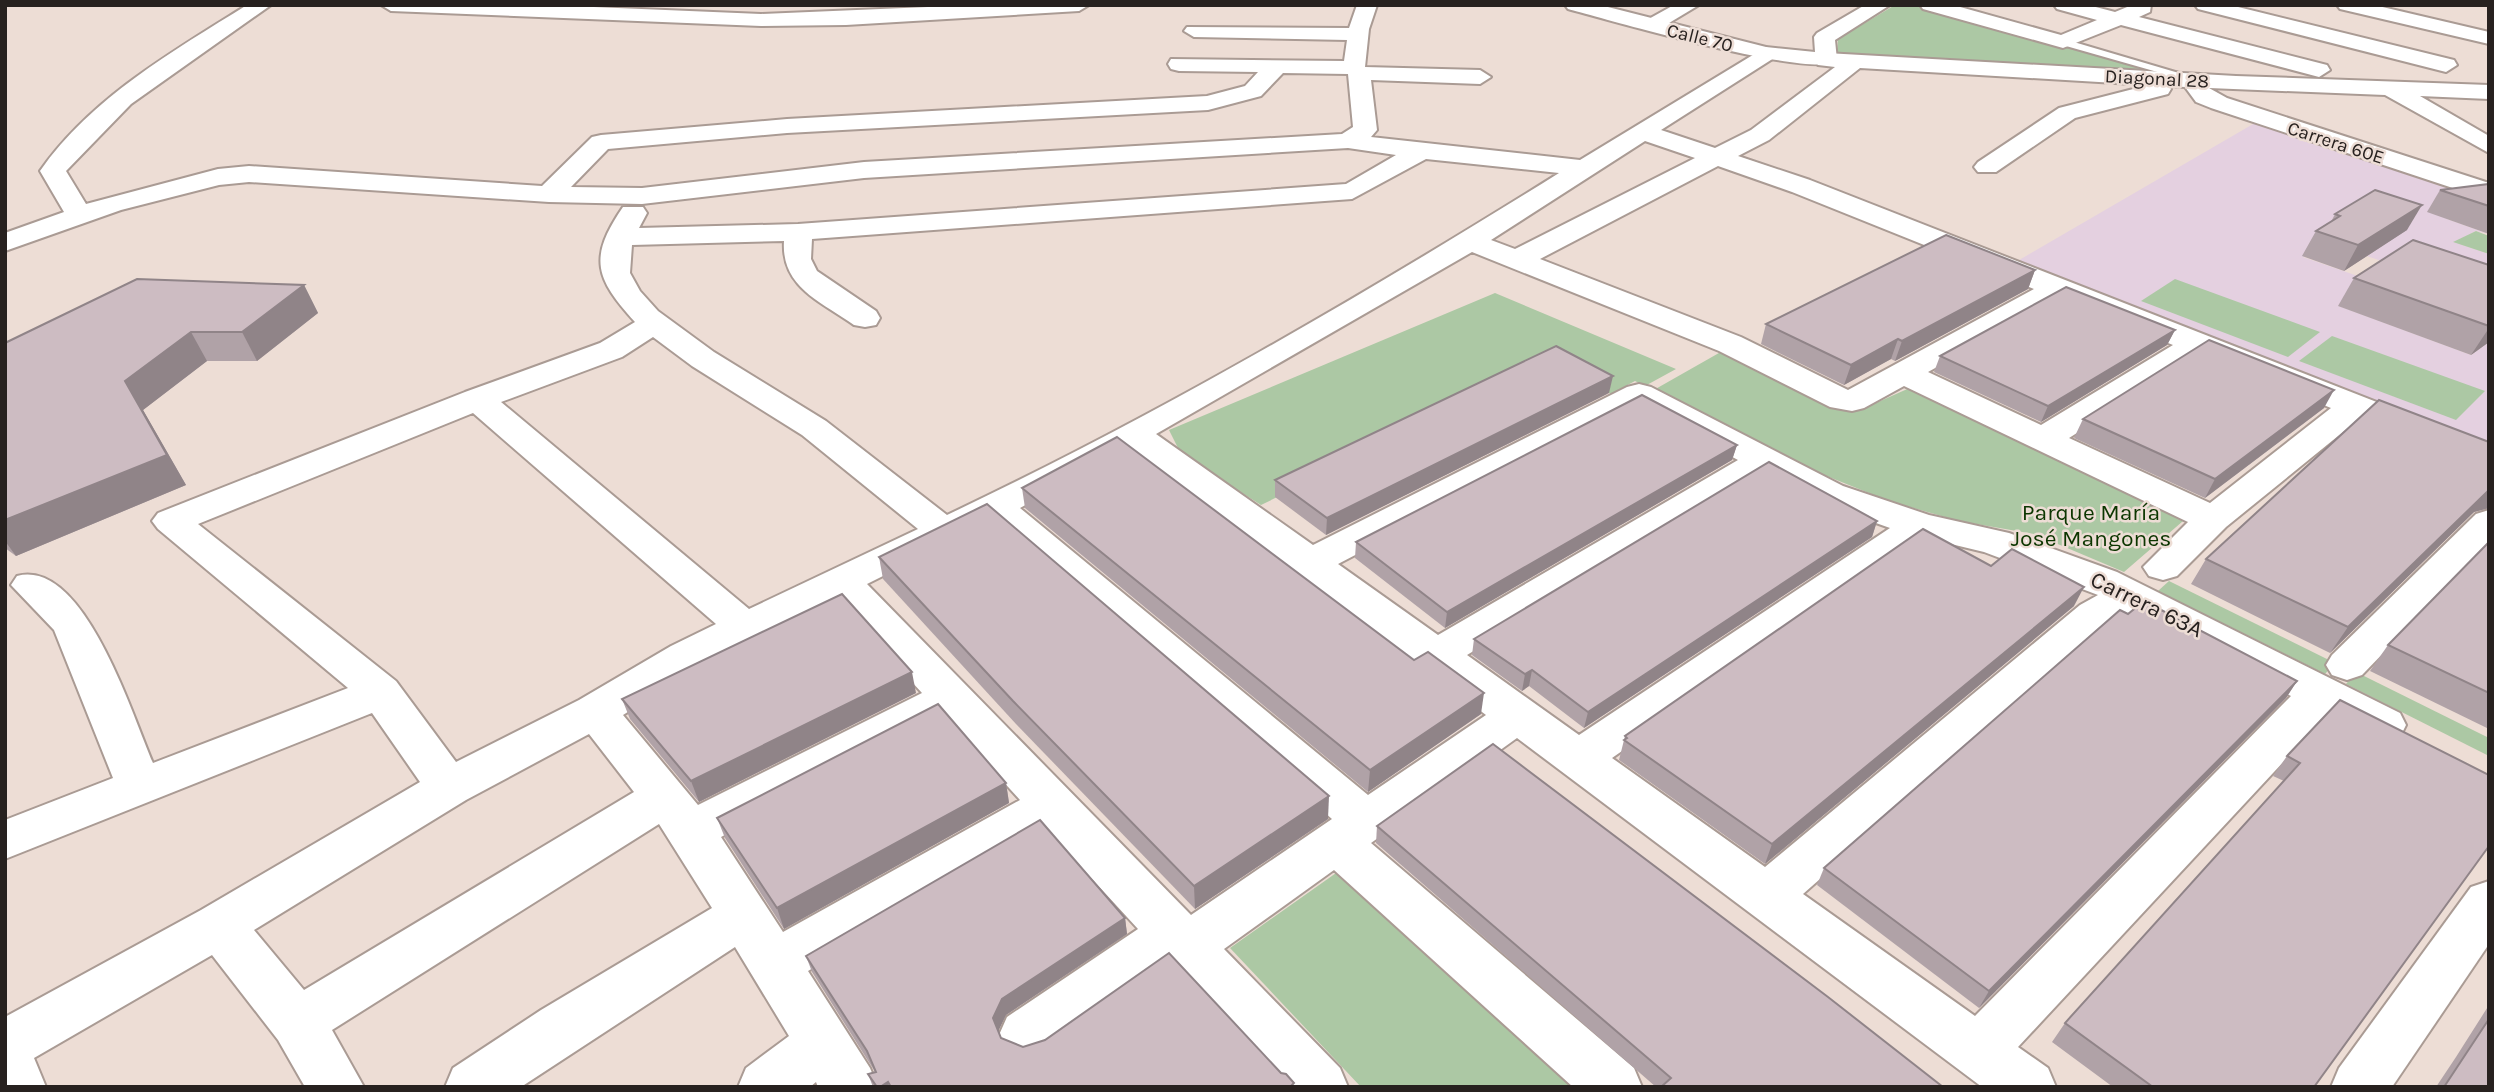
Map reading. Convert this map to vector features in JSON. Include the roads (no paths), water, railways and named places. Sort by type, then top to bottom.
[{"type":"street","points":[[79,215],[54,171],[70,149],[132,90],[261,5]]},
{"type":"street","points":[[391,5],[761,20],[846,19],[1079,5]]},
{"type":"street","points":[[1348,141],[1366,130],[1357,70],[1359,34],[1367,5]]},
{"type":"street","name":"Calle 70","points":[[1576,5],[1766,53],[1826,60]]},
{"type":"street","points":[[1652,25],[1689,5]]},
{"type":"street","points":[[1826,60],[1824,37],[1880,5]]},
{"type":"street","points":[[1930,5],[2063,42],[2150,5]]},
{"type":"street","points":[[2064,5],[2389,88],[2489,146]]},
{"type":"street","points":[[2205,5],[2446,65]]},
{"type":"street","points":[[2347,5],[2487,47]]},
{"type":"street","points":[[1194,31],[1359,34]]},
{"type":"street","points":[[2436,90],[2437,71],[2487,47]]},
{"type":"street","points":[[5,1046],[219,925],[449,787],[594,711],[656,673],[840,579],[995,506],[1133,434],[1470,241],[1766,53]]},
{"type":"street","name":"Diagonal 28","points":[[1826,60],[2196,80],[2489,92]]},
{"type":"street","points":[[1519,258],[1760,135],[1855,62]]},
{"type":"street","points":[[1179,64],[1480,77]]},
{"type":"street","points":[[549,194],[601,142],[800,125],[1208,103],[1253,91],[1276,67]]},
{"type":"street","points":[[1987,167],[2067,113],[2196,80]]},
{"type":"street","name":"Carrera 60E","points":[[2196,80],[2204,97],[2219,103],[2489,192]]},
{"type":"street","points":[[1643,132],[1801,186],[2489,459]]},
{"type":"street","points":[[8,243],[79,215],[218,177],[249,174],[549,194],[642,196],[864,170],[1348,141],[1419,153],[1462,153],[1584,168]]},
{"type":"street","points":[[621,237],[798,232],[1139,210],[1352,191],[1419,153]]},
{"type":"street","points":[[642,196],[621,237],[614,270],[619,283],[652,324],[814,428],[943,530]]},
{"type":"street","points":[[798,232],[797,258],[804,276],[864,318]]},
{"type":"street","points":[[1470,241],[1519,258],[1730,344],[1842,400],[1852,401],[2057,288]]},
{"type":"street","points":[[1903,257],[1937,241]]},
{"type":"street","points":[[449,787],[381,692],[171,521],[477,399],[611,350],[652,324]]},
{"type":"street","points":[[1730,344],[1765,326]]},
{"type":"street","points":[[2044,438],[2196,344]]},
{"type":"street","points":[[1903,373],[2213,519]]},
{"type":"street","name":"Carrera 63A","points":[[1311,562],[1639,394],[1830,494],[1920,525],[2147,580],[2335,679],[2417,742]]},
{"type":"street","points":[[477,399],[745,627]]},
{"type":"street","points":[[1765,897],[2094,615],[2147,580],[2213,519],[2354,406]]},
{"type":"street","points":[[1133,434],[1437,654],[1576,760],[2028,1087]]},
{"type":"street","points":[[1437,654],[1761,460]]},
{"type":"street","points":[[995,506],[1350,831],[1614,1087]]},
{"type":"street","points":[[1978,1051],[2489,522]]},
{"type":"street","points":[[1576,760],[1920,525]]},
{"type":"street","points":[[840,579],[954,696],[1320,1087]]},
{"type":"street","points":[[31,585],[72,624],[140,787]]},
{"type":"street","points":[[5,840],[381,692]]},
{"type":"street","points":[[297,1023],[677,814],[954,696]]},
{"type":"street","points":[[594,711],[677,814],[836,1065],[766,1087]]},
{"type":"street","points":[[1027,1035],[1350,831],[1517,716]]},
{"type":"street","points":[[772,965],[1053,804]]},
{"type":"street","points":[[2359,1087],[2489,902]]},
{"type":"street","points":[[472,1087],[560,1028],[742,916]]},
{"type":"street","points":[[219,925],[297,1023],[336,1087]]},
{"type":"street","points":[[5,1056],[18,1087]]},
{"type":"lane","points":[[2063,42],[2196,80]]},
{"type":"park label","name":"Parque María José Mangones","points":[[2091,525]]}]
